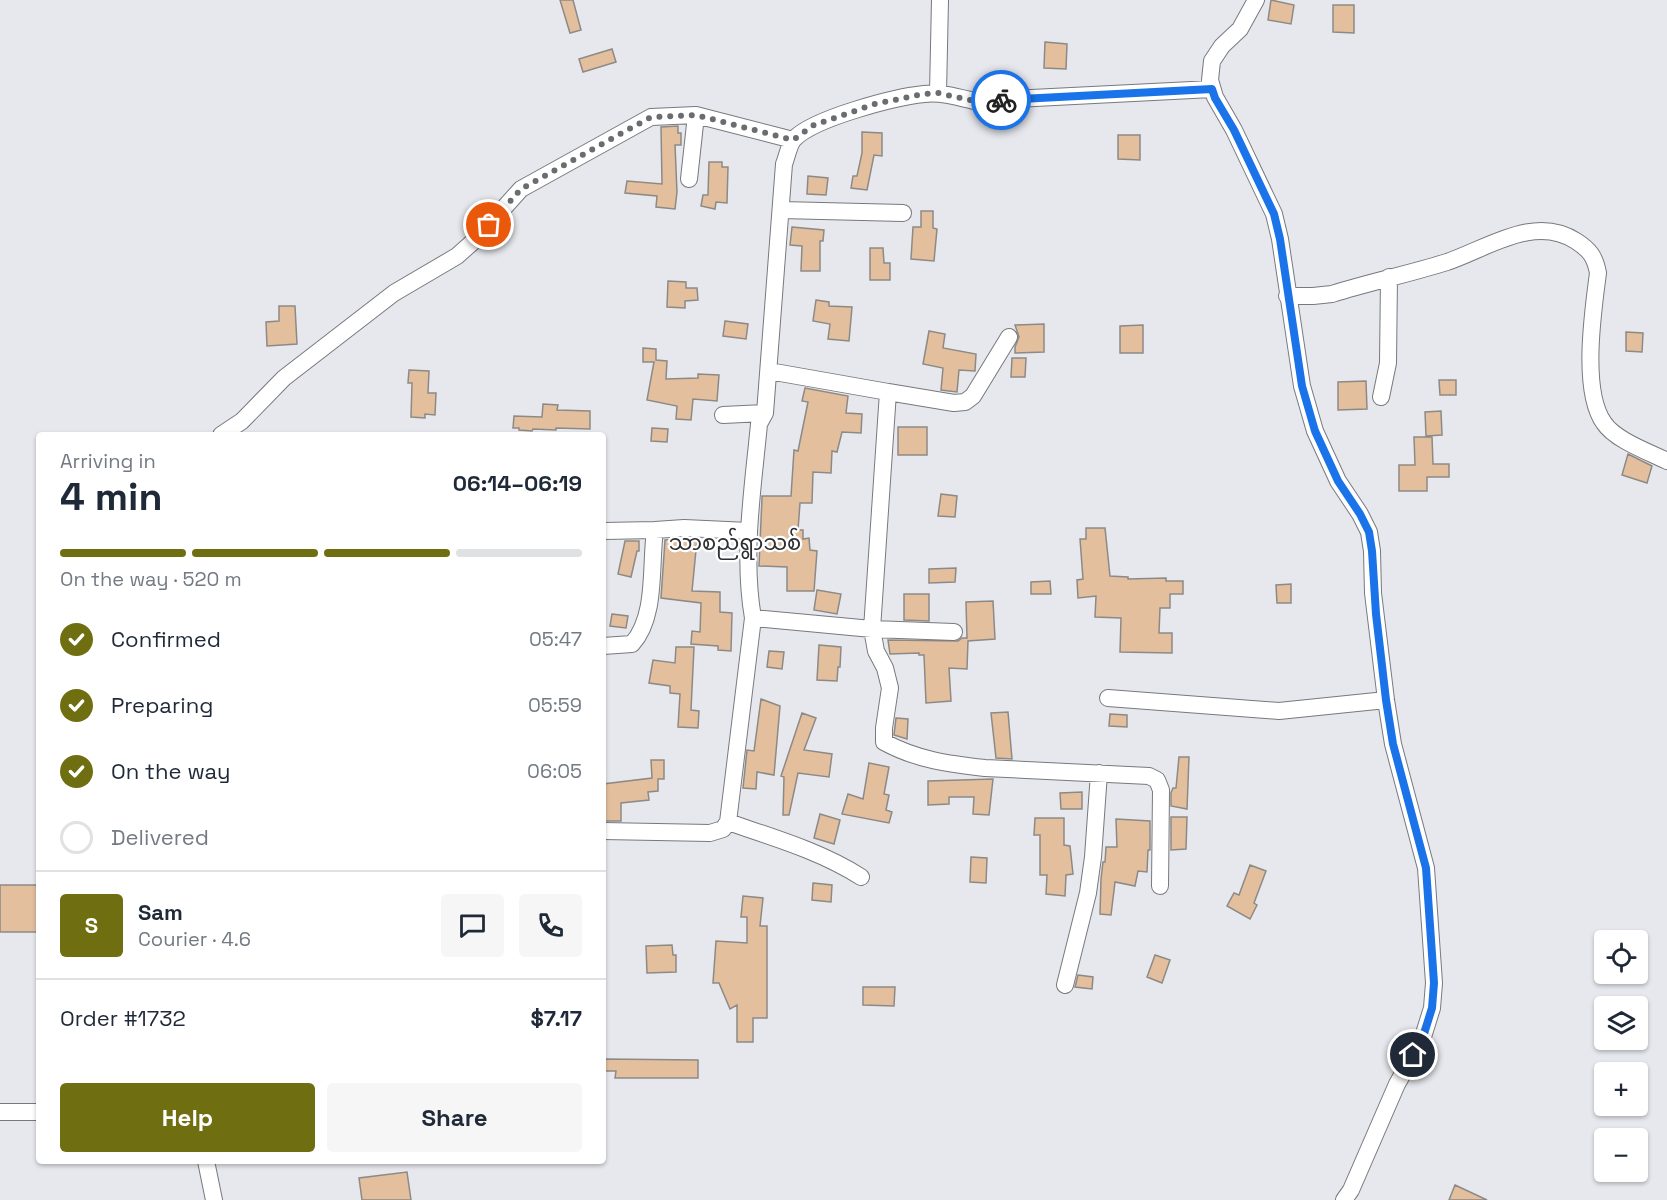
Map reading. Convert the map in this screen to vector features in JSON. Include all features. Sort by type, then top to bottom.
[{"type":"street","points":[[938,93],[940,0]]},
{"type":"street","points":[[1256,0],[1240,29],[1222,46],[1212,62],[1210,80],[1215,98],[1234,130],[1274,214],[1280,239],[1302,386],[1315,431],[1338,481],[1369,532],[1373,593],[1393,744],[1426,868],[1434,983],[1432,1008],[1422,1040],[1397,1084],[1351,1190],[1344,1200]]},
{"type":"street","points":[[606,831],[710,833],[723,829],[728,822],[753,618],[749,599],[749,531],[759,424],[765,414],[784,164],[793,140],[814,125],[875,104],[923,94],[938,93],[974,101],[1212,89]]},
{"type":"street","points":[[226,432],[242,421],[284,378],[394,293],[457,256],[475,240],[521,189],[651,117],[696,115],[793,140]]},
{"type":"street","points":[[689,179],[696,115]]},
{"type":"street","points":[[781,210],[903,213]]},
{"type":"street","points":[[1287,296],[1332,294],[1447,262],[1526,232],[1548,230],[1566,235],[1589,249],[1596,261],[1598,273],[1590,357],[1594,398],[1604,424],[1623,439],[1667,460]]},
{"type":"street","points":[[1381,396],[1388,363],[1389,277]]},
{"type":"street","points":[[769,371],[954,403],[965,402],[973,396],[1009,337]]},
{"type":"street","points":[[888,392],[872,628],[876,651],[885,668],[890,688],[884,742],[911,755],[960,765],[1149,776],[1156,780],[1161,790],[1160,886]]},
{"type":"street","points":[[723,415],[765,414]]},
{"type":"street","points":[[606,531],[684,528],[749,531]]},
{"type":"street","points":[[606,646],[632,644],[644,626],[648,614],[655,530]]},
{"type":"street","points":[[753,618],[954,632]]},
{"type":"street","points":[[1108,698],[1279,711],[1386,700]]},
{"type":"street","points":[[1065,985],[1088,893],[1099,773]]},
{"type":"street","points":[[728,822],[814,851],[837,861],[861,877]]},
{"type":"street","points":[[0,1112],[36,1112]]},
{"type":"street","points":[[207,1164],[214,1200]]},
{"type":"building","points":[[560,0],[573,0],[581,30],[570,33]]},
{"type":"building","points":[[1271,0],[1294,5],[1291,24],[1268,20]]},
{"type":"building","points":[[1333,5],[1354,5],[1354,33],[1333,32]]},
{"type":"building","points":[[1045,42],[1067,44],[1066,69],[1044,68]]},
{"type":"building","points":[[612,49],[616,62],[583,72],[579,59]]},
{"type":"building","points":[[678,126],[678,133],[681,133],[681,145],[675,145],[677,192],[675,209],[656,207],[657,196],[625,193],[627,181],[662,184],[661,127]]},
{"type":"building","points":[[862,132],[882,133],[882,156],[874,155],[867,190],[851,188],[853,176],[857,176],[862,153]]},
{"type":"building","points":[[1118,135],[1140,135],[1140,160],[1118,159]]},
{"type":"building","points":[[709,162],[722,162],[722,167],[728,167],[727,203],[716,202],[715,209],[701,206],[703,195],[708,195]]},
{"type":"building","points":[[808,176],[828,178],[826,195],[807,194]]},
{"type":"building","points":[[921,211],[933,211],[933,228],[937,229],[934,261],[911,259],[913,227],[921,227]]},
{"type":"building","points":[[792,227],[824,230],[823,241],[820,241],[820,271],[801,271],[802,246],[790,245]]},
{"type":"building","points":[[870,248],[883,248],[884,263],[890,263],[890,280],[870,280]]},
{"type":"building","points":[[668,281],[686,282],[686,288],[697,288],[698,300],[685,301],[685,308],[667,307]]},
{"type":"building","points":[[816,300],[829,302],[829,306],[852,307],[849,341],[828,339],[830,324],[813,321]]},
{"type":"building","points":[[279,306],[295,306],[297,344],[267,346],[266,322],[279,321]]},
{"type":"building","points":[[725,321],[748,324],[746,339],[723,336]]},
{"type":"building","points":[[1044,324],[1044,352],[1015,353],[1019,337],[1015,325]]},
{"type":"building","points":[[1143,325],[1143,353],[1120,353],[1120,326]]},
{"type":"building","points":[[929,331],[945,334],[943,348],[976,354],[975,371],[959,370],[957,392],[941,390],[943,368],[923,364]]},
{"type":"building","points":[[1626,332],[1643,333],[1642,352],[1626,351]]},
{"type":"building","points":[[643,348],[656,349],[656,360],[667,361],[666,379],[698,378],[698,374],[719,375],[717,401],[693,399],[691,420],[676,419],[677,406],[647,400],[654,362],[643,362]]},
{"type":"building","points":[[1012,358],[1026,358],[1025,377],[1011,377]]},
{"type":"building","points":[[409,370],[429,371],[428,393],[436,393],[435,415],[425,414],[425,418],[411,417],[412,383],[408,383]]},
{"type":"building","points":[[1439,380],[1456,380],[1456,395],[1440,395]]},
{"type":"building","points":[[1366,381],[1367,409],[1338,410],[1338,382]]},
{"type":"building","points":[[805,388],[848,396],[846,413],[862,414],[861,433],[842,432],[837,452],[832,451],[831,473],[813,472],[812,503],[800,503],[798,530],[803,530],[803,539],[809,538],[810,550],[817,551],[814,591],[787,591],[787,567],[759,566],[762,496],[791,496],[794,450],[798,451],[808,402],[802,401]]},
{"type":"building","points":[[543,404],[558,405],[557,410],[590,411],[590,429],[556,428],[556,430],[533,429],[532,431],[513,428],[514,416],[542,417]]},
{"type":"building","points":[[1441,411],[1442,435],[1426,436],[1425,412]]},
{"type":"building","points":[[898,427],[927,427],[927,455],[898,455]]},
{"type":"building","points":[[652,428],[668,429],[667,442],[651,441]]},
{"type":"building","points":[[1414,437],[1432,437],[1433,464],[1449,464],[1449,477],[1427,477],[1427,491],[1399,491],[1399,465],[1415,465]]},
{"type":"building","points":[[1628,454],[1652,466],[1647,483],[1622,475]]},
{"type":"building","points":[[941,494],[957,496],[955,517],[938,516]]},
{"type":"building","points":[[1086,528],[1105,528],[1110,576],[1128,577],[1128,579],[1166,578],[1166,581],[1183,581],[1183,594],[1170,594],[1170,608],[1160,608],[1159,633],[1172,633],[1172,653],[1120,652],[1121,618],[1095,617],[1096,596],[1078,598],[1077,580],[1083,579],[1080,539],[1086,539]]},
{"type":"building","points":[[665,540],[697,540],[692,591],[720,592],[720,612],[732,613],[731,651],[718,650],[718,646],[691,644],[692,631],[700,632],[701,603],[661,598]]},
{"type":"building","points":[[625,541],[639,541],[639,551],[637,551],[631,577],[618,574]]},
{"type":"building","points":[[956,568],[955,582],[929,583],[929,569]]},
{"type":"building","points":[[1050,581],[1051,594],[1031,594],[1031,582]]},
{"type":"building","points":[[1291,584],[1291,603],[1277,603],[1276,585]]},
{"type":"building","points":[[817,590],[841,594],[837,614],[814,610]]},
{"type":"building","points":[[904,594],[929,594],[929,621],[904,620]]},
{"type":"building","points":[[993,601],[995,639],[968,641],[967,669],[949,668],[951,701],[926,703],[924,655],[919,655],[919,653],[890,654],[888,640],[958,641],[967,638],[966,602]]},
{"type":"building","points":[[612,614],[628,616],[626,628],[610,626]]},
{"type":"building","points":[[819,645],[841,647],[837,681],[817,680]]},
{"type":"building","points":[[676,647],[694,647],[691,710],[699,711],[698,728],[678,727],[680,694],[670,693],[670,686],[649,683],[653,660],[675,663]]},
{"type":"building","points":[[769,651],[784,652],[782,669],[767,667]]},
{"type":"building","points":[[761,699],[780,706],[774,775],[757,772],[756,789],[743,788],[747,750],[754,751]]},
{"type":"building","points":[[1008,712],[1012,759],[996,758],[991,713]]},
{"type":"building","points":[[802,713],[816,718],[804,750],[832,754],[829,777],[798,773],[789,815],[783,815],[784,777],[781,776]]},
{"type":"building","points":[[1110,714],[1127,715],[1127,727],[1109,726]]},
{"type":"building","points":[[896,718],[908,719],[907,739],[894,735]]},
{"type":"building","points":[[1179,757],[1189,757],[1187,809],[1171,806],[1171,793],[1173,788],[1176,788]]},
{"type":"building","points":[[651,760],[664,760],[664,779],[658,779],[658,791],[648,792],[649,800],[621,803],[621,821],[606,821],[606,784],[652,778]]},
{"type":"building","points":[[869,763],[889,767],[884,794],[889,795],[886,810],[892,812],[889,823],[842,814],[848,794],[863,799]]},
{"type":"building","points":[[993,779],[989,815],[973,814],[974,797],[949,797],[949,804],[928,805],[928,781]]},
{"type":"building","points":[[1082,792],[1082,809],[1061,809],[1060,793]]},
{"type":"building","points":[[820,814],[840,820],[834,844],[814,838]]},
{"type":"building","points":[[1171,817],[1187,817],[1186,849],[1171,850]]},
{"type":"building","points":[[1035,818],[1064,818],[1064,845],[1070,846],[1073,874],[1066,875],[1065,896],[1046,894],[1047,875],[1040,875],[1040,835],[1034,835]]},
{"type":"building","points":[[1116,819],[1150,821],[1147,872],[1138,871],[1135,886],[1115,882],[1111,915],[1100,914],[1103,862],[1105,862],[1106,847],[1117,847]]},
{"type":"building","points":[[971,857],[987,858],[986,883],[970,882]]},
{"type":"building","points":[[1250,865],[1266,871],[1254,903],[1257,905],[1250,919],[1227,906],[1234,893],[1239,895]]},
{"type":"building","points":[[813,883],[832,885],[831,902],[812,900]]},
{"type":"building","points":[[0,885],[36,885],[36,932],[0,932]]},
{"type":"building","points":[[743,896],[763,898],[760,926],[767,926],[767,1018],[753,1018],[753,1042],[737,1042],[737,1005],[730,1009],[719,983],[713,983],[716,941],[747,943],[747,917],[741,917]]},
{"type":"building","points":[[672,945],[673,955],[676,955],[676,972],[647,973],[646,946]]},
{"type":"building","points":[[1155,955],[1170,960],[1162,983],[1147,977]]},
{"type":"building","points":[[1078,975],[1093,977],[1092,989],[1075,987]]},
{"type":"building","points":[[863,987],[895,987],[894,1006],[863,1005]]},
{"type":"building","points":[[606,1059],[698,1060],[698,1078],[615,1078],[616,1071],[606,1071]]},
{"type":"building","points":[[407,1172],[411,1200],[362,1200],[359,1178]]},
{"type":"building","points":[[1455,1185],[1487,1200],[1449,1200]]},
{"type":"way so far","points":[[489,225],[521,189],[651,117],[696,115],[793,140],[814,125],[875,104],[923,94],[938,93],[974,101],[1001,100]]},
{"type":"district","name":"သာစည်ရွာသစ်","points":[[735,543]]},
{"type":"route","points":[[1001,100],[1212,89],[1274,214],[1280,239],[1302,386],[1315,431],[1338,481],[1369,532],[1373,593],[1393,744],[1413,812],[1426,868],[1434,983],[1432,1008],[1422,1040],[1413,1055]]}]
